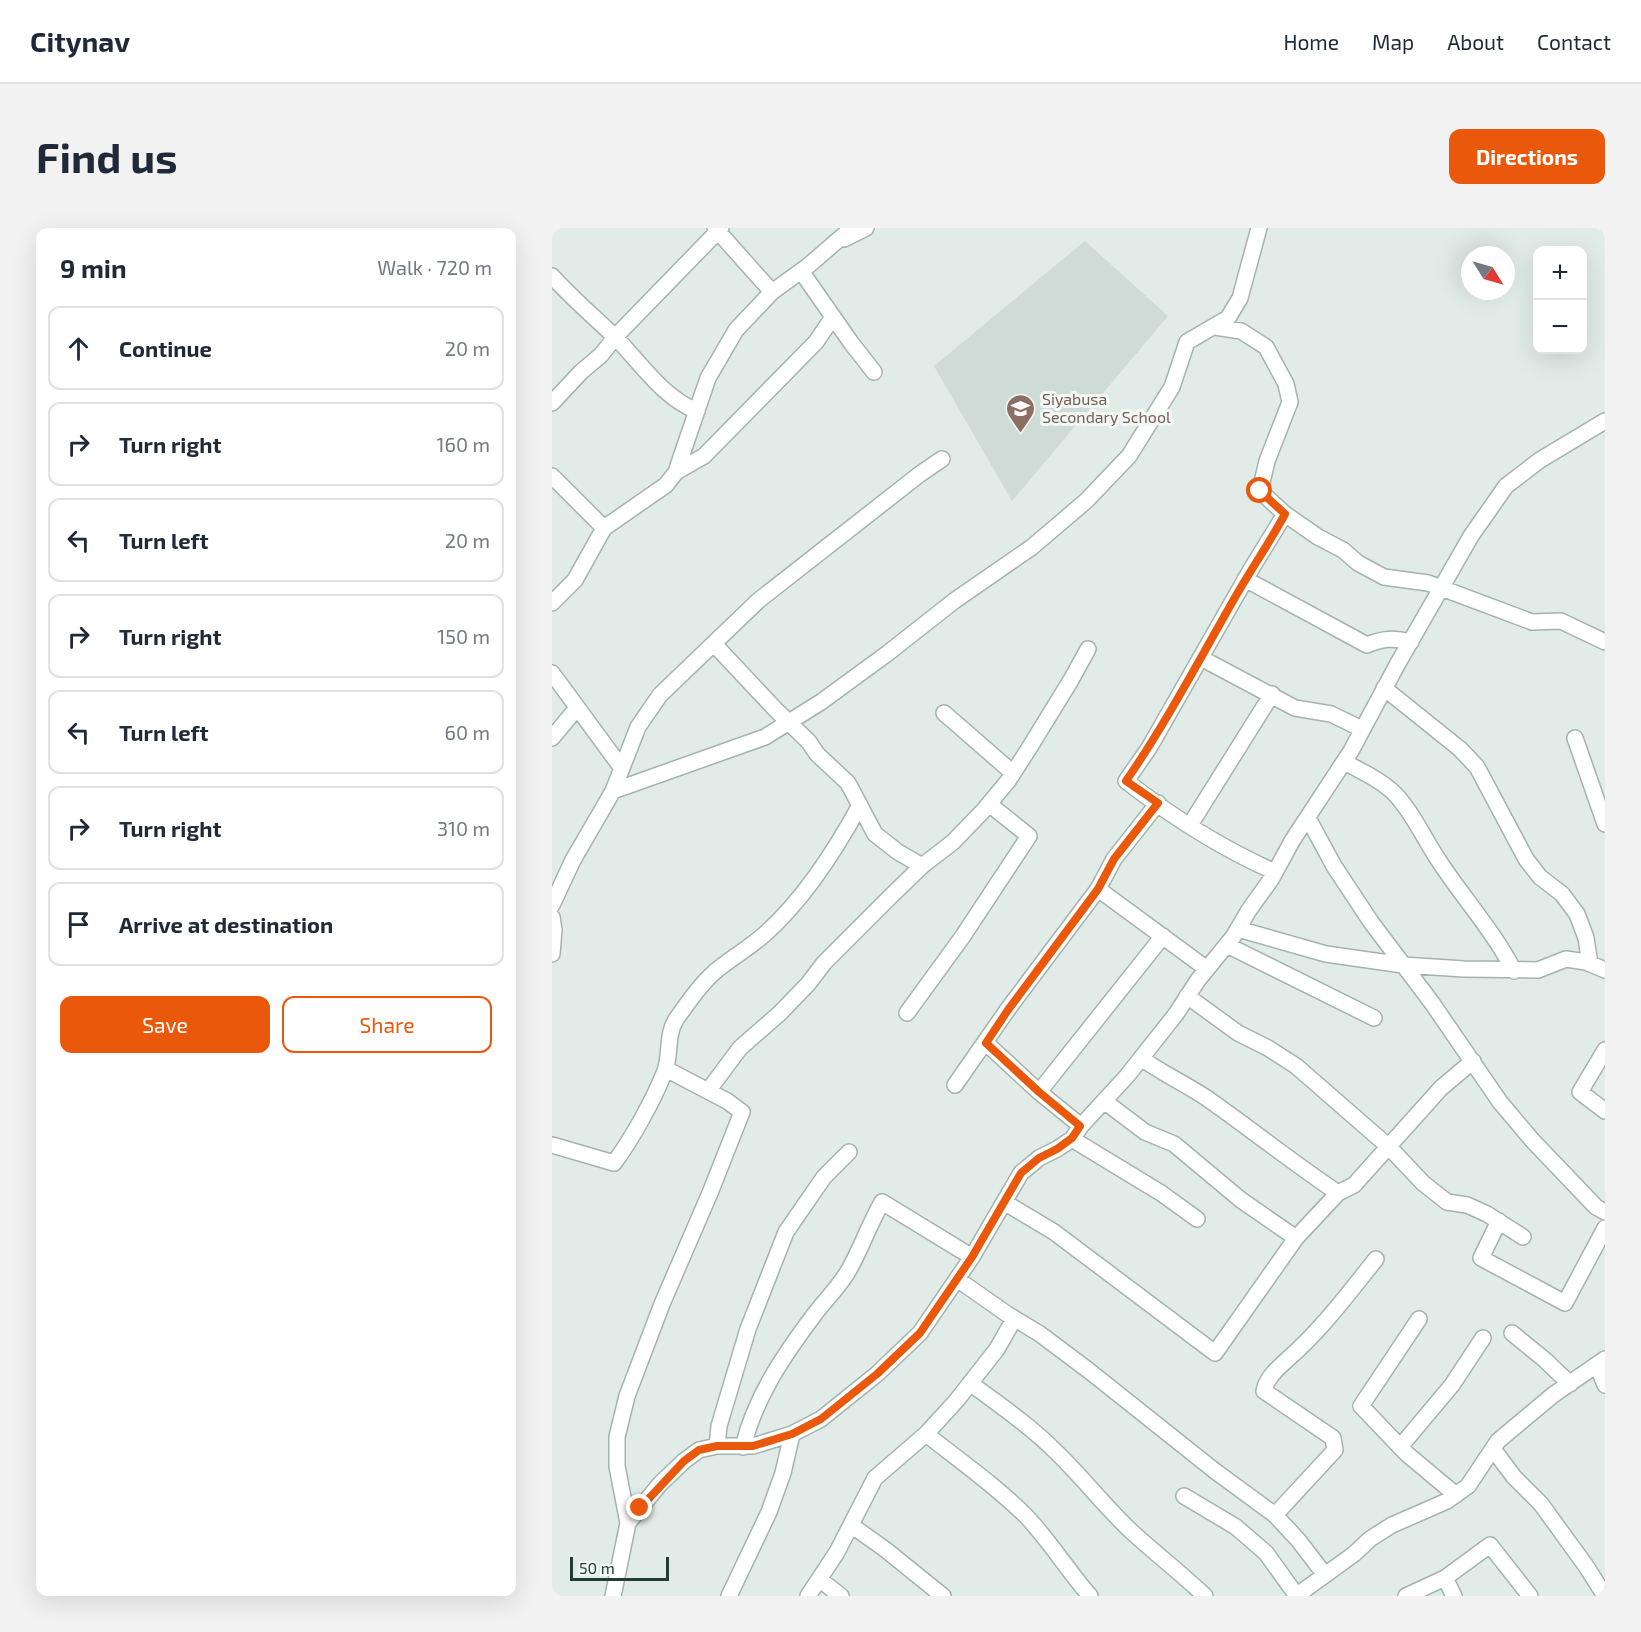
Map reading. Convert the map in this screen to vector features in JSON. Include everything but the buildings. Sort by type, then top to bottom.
[{"type":"street","points":[[552,603],[575,580],[604,528],[666,485],[676,472],[708,378],[736,330],[772,292],[839,241],[852,228]]},
{"type":"street","points":[[839,241],[866,228]]},
{"type":"street","points":[[613,791],[765,737],[830,695],[954,601],[1032,547],[1086,501],[1129,456],[1172,387],[1187,342],[1228,318],[1240,298],[1259,228]]},
{"type":"street","points":[[552,402],[601,355],[718,229],[772,292]]},
{"type":"street","points":[[801,271],[874,372]]},
{"type":"street","points":[[552,276],[667,391],[688,408],[697,411]]},
{"type":"street","points":[[676,472],[704,456],[816,342],[833,317]]},
{"type":"street","points":[[1215,327],[1241,331],[1266,347],[1286,384],[1290,402],[1266,461],[1260,491],[1285,514],[1318,537],[1343,550],[1358,563],[1384,577],[1414,579],[1532,622],[1561,621],[1605,642]]},
{"type":"street","points":[[628,1523],[660,1484],[699,1450],[717,1446],[753,1446],[792,1434],[821,1419],[892,1360],[920,1333],[972,1257],[1021,1173],[1039,1158],[1057,1149],[1076,1132],[1127,1076],[1227,945],[1344,762],[1471,536],[1506,486],[1540,460],[1605,421]]},
{"type":"street","points":[[552,905],[573,860],[613,791],[638,726],[660,695],[759,600],[942,459]]},
{"type":"street","points":[[552,476],[604,528]]},
{"type":"street","points":[[1275,872],[1251,862],[1190,825],[1126,781],[1149,748],[1245,579],[1285,514]]},
{"type":"street","points":[[1245,579],[1367,645],[1380,639],[1411,642]]},
{"type":"street","points":[[714,644],[809,742],[817,754],[848,783],[875,834],[898,852],[922,866]]},
{"type":"street","points":[[708,1091],[740,1048],[780,1013],[808,984],[824,963],[922,866],[953,842],[989,804],[1013,773],[1088,649]]},
{"type":"street","points":[[1201,658],[1295,708],[1331,714],[1362,729]]},
{"type":"street","points":[[552,673],[621,767]]},
{"type":"street","points":[[1384,688],[1460,749],[1477,767],[1526,859],[1540,877],[1562,894],[1577,914],[1586,938],[1590,964]]},
{"type":"street","points":[[1190,825],[1272,694]]},
{"type":"street","points":[[552,738],[578,708]]},
{"type":"street","points":[[944,713],[1013,773]]},
{"type":"street","points":[[1575,738],[1605,824]]},
{"type":"street","points":[[1344,762],[1372,776],[1394,793],[1457,887],[1502,948],[1514,971]]},
{"type":"street","points":[[955,1085],[1098,889],[1114,859],[1158,803]]},
{"type":"street","points":[[907,1012],[963,936],[1029,836],[989,804]]},
{"type":"street","points":[[552,1146],[614,1163],[628,1144],[666,1069],[668,1045],[675,1020],[709,978],[722,965],[739,955],[767,932],[810,884],[836,847],[860,805]]},
{"type":"street","points":[[1308,818],[1334,866],[1371,922],[1473,1060],[1500,1102],[1532,1140],[1596,1207],[1605,1212]]},
{"type":"street","points":[[1098,889],[1207,969]]},
{"type":"street","points":[[552,917],[554,930],[552,954]]},
{"type":"street","points":[[1238,929],[1326,954],[1403,965],[1514,971],[1538,970],[1566,959],[1605,970]]},
{"type":"street","points":[[1039,1092],[1163,936]]},
{"type":"street","points":[[1227,945],[1374,1018]]},
{"type":"street","points":[[1187,996],[1238,1032],[1296,1066],[1389,1147],[1423,1183],[1447,1202],[1467,1206],[1499,1221],[1523,1238]]},
{"type":"street","points":[[986,1043],[1039,1092],[1076,1132],[1197,1218]]},
{"type":"street","points":[[1605,1050],[1580,1092],[1605,1111]]},
{"type":"street","points":[[1141,1058],[1163,1074],[1206,1098],[1265,1143],[1338,1193]]},
{"type":"street","points":[[1004,1202],[1054,1232],[1215,1353],[1296,1238],[1338,1193],[1354,1185],[1441,1088],[1473,1060]]},
{"type":"street","points":[[613,1596],[628,1523],[617,1466],[617,1437],[627,1396],[741,1112],[727,1101],[666,1069]]},
{"type":"street","points":[[1104,1101],[1145,1132],[1174,1144],[1241,1200],[1296,1238]]},
{"type":"street","points":[[717,1446],[719,1426],[748,1329],[786,1232],[824,1177],[849,1152]]},
{"type":"street","points":[[743,1447],[749,1422],[766,1388],[790,1349],[850,1268],[882,1202],[972,1257]]},
{"type":"street","points":[[1499,1221],[1481,1258],[1565,1304],[1605,1228]]},
{"type":"street","points":[[1275,1515],[1335,1450],[1333,1438],[1264,1391],[1265,1383],[1338,1309],[1376,1259]]},
{"type":"street","points":[[957,1279],[1014,1319],[1040,1334],[1275,1515],[1299,1541],[1324,1575]]},
{"type":"street","points":[[808,1596],[837,1552],[875,1478],[926,1434],[997,1349],[1014,1319]]},
{"type":"street","points":[[1419,1319],[1361,1406],[1400,1447],[1456,1495]]},
{"type":"street","points":[[1512,1333],[1545,1360],[1569,1384]]},
{"type":"street","points":[[1400,1447],[1452,1385],[1483,1338]]},
{"type":"street","points":[[1184,1496],[1236,1527],[1266,1553],[1297,1596],[1354,1554],[1370,1539],[1392,1525],[1447,1501],[1468,1486],[1498,1441],[1569,1384],[1601,1362],[1605,1385]]},
{"type":"street","points":[[970,1383],[1053,1449],[1133,1533],[1205,1596]]},
{"type":"street","points":[[729,1596],[769,1512],[783,1473],[792,1434]]},
{"type":"street","points":[[926,1434],[1005,1497],[1026,1517],[1090,1596]]},
{"type":"street","points":[[1493,1449],[1514,1478],[1541,1504],[1605,1596]]},
{"type":"street","points":[[851,1525],[943,1596]]},
{"type":"street","points":[[1406,1596],[1444,1578],[1490,1545],[1530,1596]]},
{"type":"street","points":[[1444,1578],[1454,1596]]},
{"type":"street","points":[[819,1579],[841,1596]]},
{"type":"shaded area","name":"Siyabusa Secondary School","points":[[1085,241],[1168,316],[1012,501],[934,366]]},
{"type":"place","name":"Siyabusa Secondary School","points":[[1021,434]]},
{"type":"route","points":[[640,1508],[660,1484],[699,1450],[717,1446],[753,1446],[792,1434],[821,1419],[877,1374],[920,1333],[972,1257],[1021,1173],[1039,1158],[1072,1138],[1080,1126],[986,1043],[1098,889],[1114,859],[1158,803],[1126,781],[1149,748],[1285,514],[1260,491]]}]
